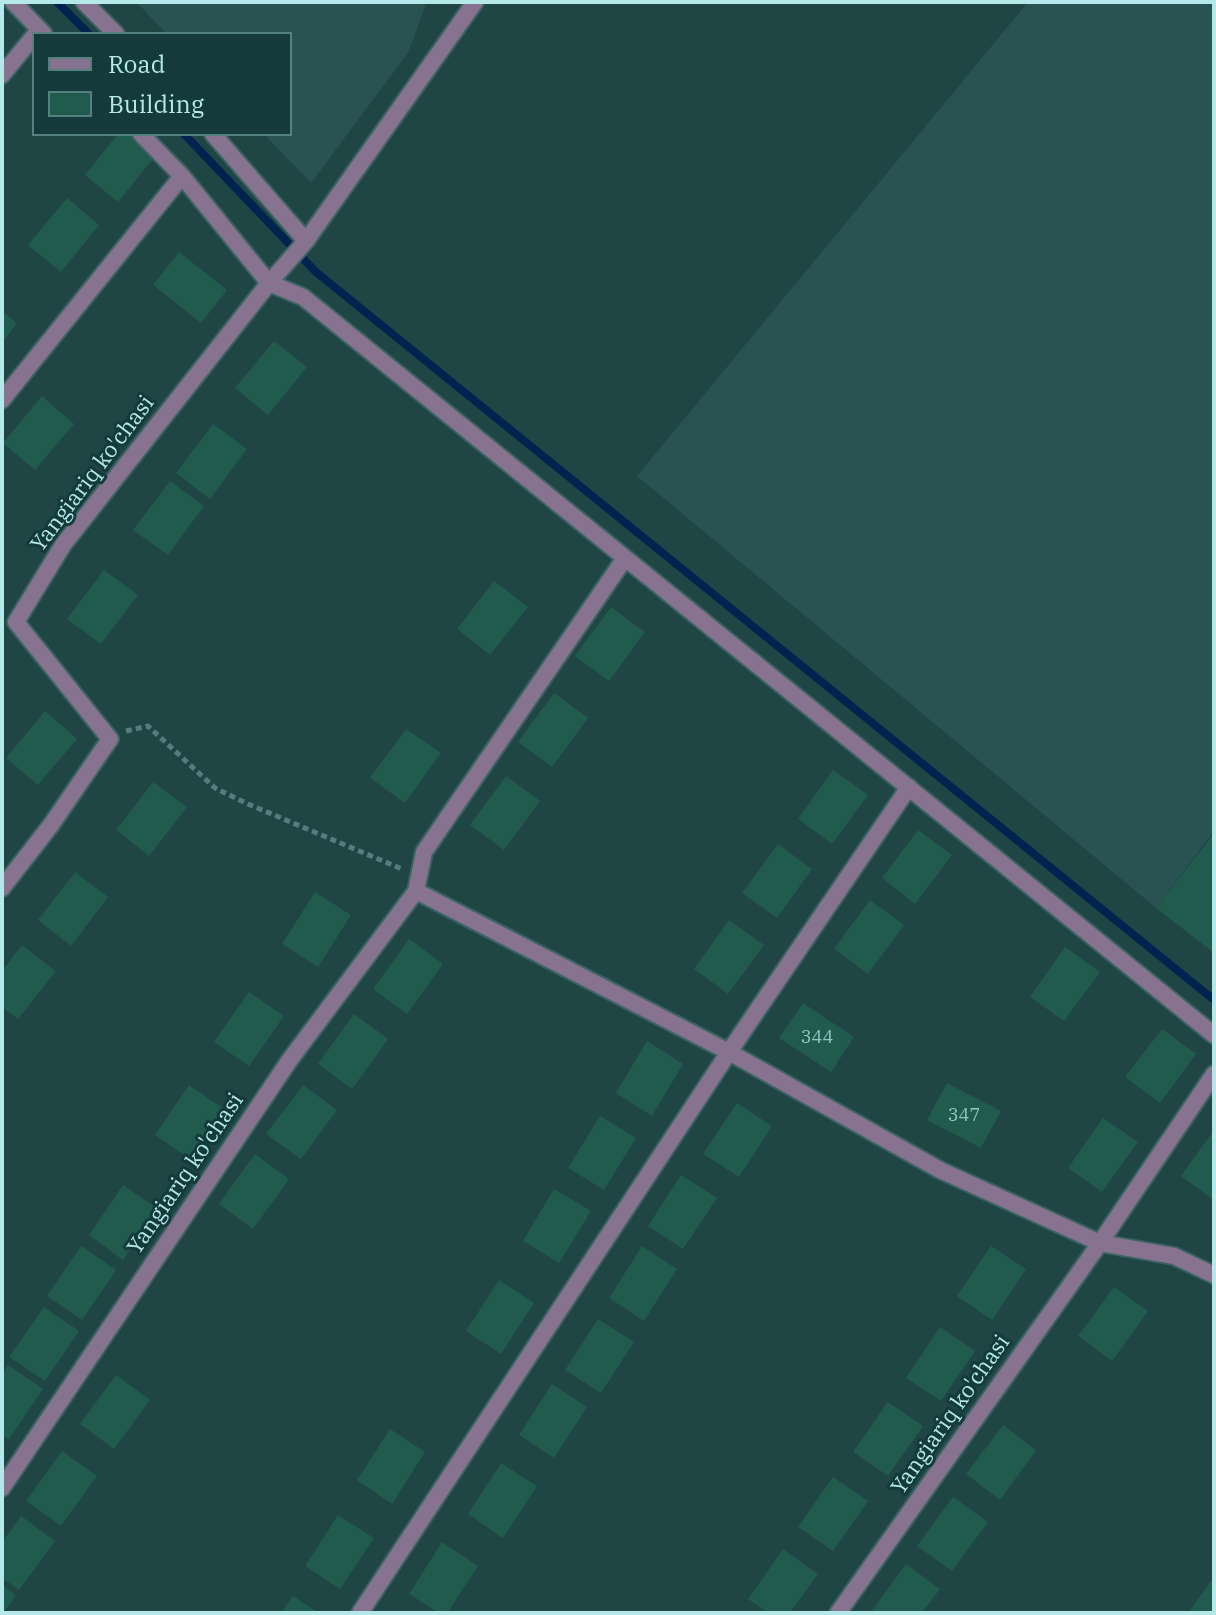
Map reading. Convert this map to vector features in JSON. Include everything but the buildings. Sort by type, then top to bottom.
[{"type":"street","points":[[13,2],[37,32]]},
{"type":"street","points":[[84,2],[114,32]]},
{"type":"street","points":[[269,283],[306,241],[475,2]]},
{"type":"street","points":[[2,75],[32,40]]},
{"type":"street","points":[[143,136],[182,176],[269,283],[303,297],[1214,1035]]},
{"type":"street","points":[[215,136],[306,241]]},
{"type":"street","points":[[2,400],[182,176]]},
{"type":"street","name":"Yangiariq ko'chasi","points":[[110,739],[16,622],[63,545],[269,283]]},
{"type":"street","name":"Yangiariq ko'chasi","points":[[2,1488],[289,1061],[418,884],[424,852],[625,558]]},
{"type":"street","points":[[2,888],[51,825],[110,739]]},
{"type":"street","points":[[360,1613],[729,1052],[909,787]]},
{"type":"street","points":[[418,884],[940,1170],[1100,1243],[1174,1256],[1214,1275]]},
{"type":"street","name":"Yangiariq ko'chasi","points":[[838,1613],[1100,1243],[1214,1074]]},
{"type":"path","points":[[110,739],[128,730],[148,726],[215,788],[418,884]]},
{"type":"shaded area","points":[[136,2],[427,2],[408,53],[311,183],[266,136],[292,136],[292,32],[165,32]]},
{"type":"shaded area","points":[[1028,2],[1214,2],[1214,831],[1156,908],[637,476]]},
{"type":"waterway","points":[[57,2],[87,32]]},
{"type":"waterway","points":[[186,136],[316,272],[1214,1000]]}]
